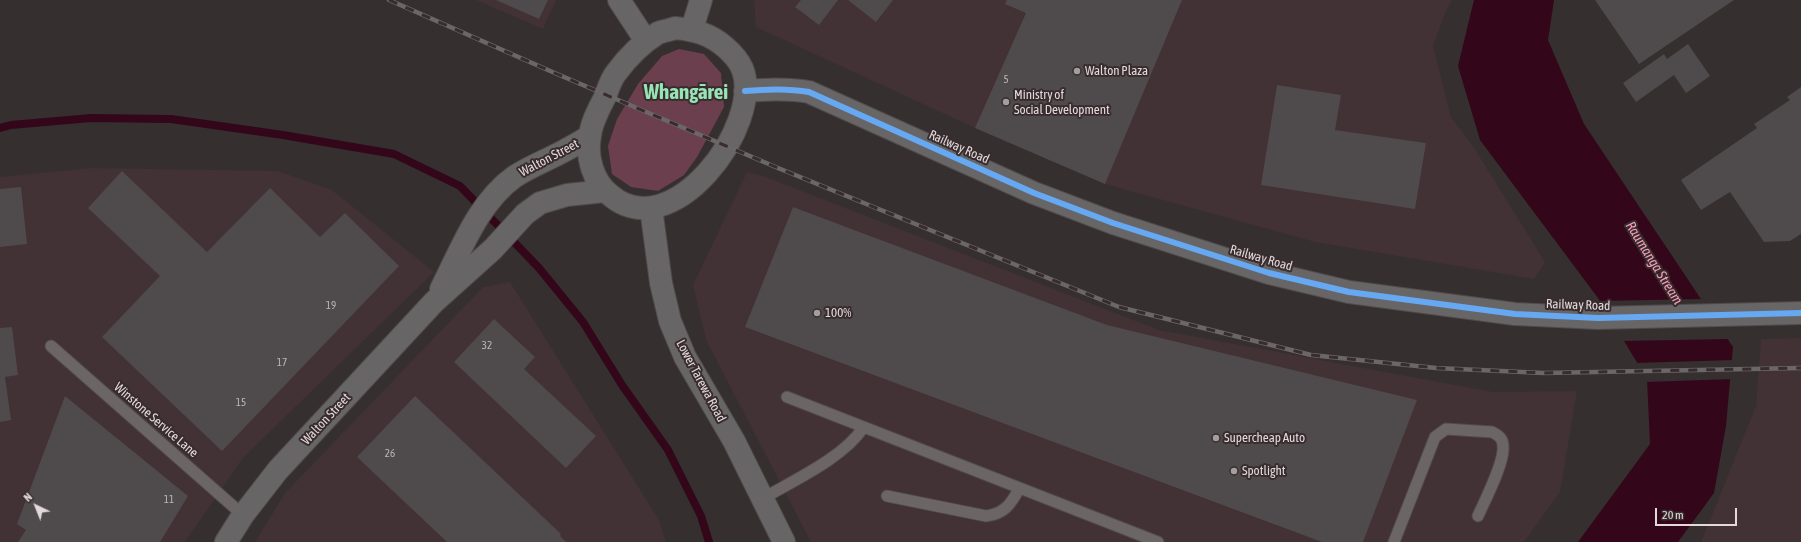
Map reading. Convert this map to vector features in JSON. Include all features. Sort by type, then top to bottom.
[{"type":"main road","points":[[619,0],[646,41]]},
{"type":"main road","points":[[692,29],[701,0]]},
{"type":"main road","points":[[675,28],[692,29],[707,34],[718,41],[734,56],[742,69],[745,91],[742,109],[736,127],[718,160],[693,188],[674,201],[651,208],[630,207],[617,202],[596,180],[590,162],[590,136],[598,112],[616,73],[646,41],[660,32],[675,28]]},
{"type":"main road","name":"Railway Road","points":[[745,91],[768,88],[809,92],[1034,193],[1113,223],[1269,273],[1349,292],[1515,314],[1598,318],[1801,314]]},
{"type":"main road","name":"Walton Street","points":[[226,542],[243,515],[278,470],[434,302],[462,266],[479,217],[495,194],[514,178],[536,164],[561,153],[590,136]]},
{"type":"main road","name":"Walton Street","points":[[462,266],[493,248],[525,214],[540,203],[567,195],[605,191]]},
{"type":"main road","name":"Lower Tarewa Road","points":[[651,208],[661,283],[670,321],[685,357],[734,441],[784,542]]},
{"type":"lane","name":"Winstone Service Lane","points":[[51,346],[243,515]]},
{"type":"lane","points":[[787,398],[1158,542]]},
{"type":"lane","points":[[762,499],[843,450],[855,440],[863,428]]},
{"type":"lane","points":[[1394,542],[1435,437],[1446,428],[1492,432],[1498,435],[1504,445],[1501,462],[1478,516]]},
{"type":"lane","points":[[887,496],[986,516],[1000,513],[1008,508],[1019,489]]},
{"type":"shaded area","points":[[476,0],[556,0],[543,29]]},
{"type":"shaded area","points":[[754,0],[1452,0],[1444,16],[1433,46],[1451,117],[1473,146],[1545,262],[1534,279],[1315,242],[1105,184],[975,128],[756,27]]},
{"type":"shaded area","points":[[679,49],[704,54],[721,73],[724,107],[697,157],[684,175],[658,191],[631,187],[612,174],[608,146],[617,119],[638,84],[662,56]]},
{"type":"shaded area","points":[[92,168],[278,171],[332,190],[434,272],[243,458],[185,542],[0,542],[0,177]]},
{"type":"shaded area","points":[[747,172],[766,177],[1159,330],[1493,392],[1577,391],[1560,492],[1524,542],[811,542],[706,340],[693,285]]},
{"type":"shaded area","points":[[510,282],[659,520],[666,542],[255,542],[285,493],[483,287]]},
{"type":"shaded area","points":[[1801,338],[1801,542],[1701,542],[1756,406],[1761,339]]},
{"type":"water","name":"Raumanga Stream","points":[[1474,0],[1554,0],[1548,40],[1584,124],[1733,347],[1726,426],[1714,493],[1678,542],[1578,542],[1650,444],[1647,379],[1598,298],[1480,140],[1458,66]]},
{"type":"pier","points":[[1703,299],[1729,339],[1622,341],[1598,301]]},
{"type":"pier","points":[[1733,360],[1732,379],[1645,382],[1635,363]]},
{"type":"building","points":[[496,0],[548,0],[539,19]]},
{"type":"building","points":[[801,0],[838,0],[819,25],[795,7]]},
{"type":"building","points":[[848,0],[893,0],[876,22]]},
{"type":"building","name":"Walton Plaza","points":[[1007,0],[1182,0],[1105,184],[975,128],[1026,13],[1005,4]]},
{"type":"building","points":[[1595,0],[1734,0],[1639,64]]},
{"type":"building","points":[[1688,44],[1710,76],[1686,93],[1674,75],[1636,102],[1623,83],[1664,54],[1667,59]]},
{"type":"building","points":[[1277,85],[1341,95],[1335,130],[1426,143],[1415,209],[1261,185]]},
{"type":"building","points":[[1801,87],[1801,234],[1790,241],[1764,242],[1730,192],[1701,210],[1681,180],[1757,128],[1754,124],[1790,100],[1787,97]]},
{"type":"building","points":[[122,171],[207,252],[270,188],[320,237],[345,213],[399,266],[222,451],[102,337],[160,276],[88,208]]},
{"type":"building","points":[[21,187],[27,244],[0,247],[0,189]]},
{"type":"building","points":[[793,207],[1107,325],[1417,400],[1363,542],[1322,542],[745,327]]},
{"type":"building","points":[[494,319],[535,357],[524,369],[596,436],[566,468],[454,362]]},
{"type":"building","points":[[12,327],[18,375],[5,377],[11,420],[0,422],[0,328]]},
{"type":"building","points":[[65,396],[188,496],[160,542],[18,542],[26,530],[17,524]]},
{"type":"building","points":[[415,396],[561,534],[560,536],[566,542],[447,542],[357,457]]},
{"type":"waterway","points":[[0,128],[11,125],[91,118],[171,119],[283,135],[394,154],[460,186],[539,268],[583,322],[622,385],[668,450],[701,516],[709,542]]},
{"type":"railway","points":[[389,0],[557,74],[778,168],[1119,307],[1311,355],[1436,368],[1544,373],[1801,368]]},
{"type":"cycle path","points":[[745,91],[777,89],[809,92],[1034,193],[1113,223],[1269,273],[1349,292],[1515,314],[1598,318],[1801,313]]},
{"type":"place","name":"Walton Plaza","points":[[1077,71]]},
{"type":"place","name":"Ministry of Social Development","points":[[1006,102]]},
{"type":"place","name":"100%","points":[[817,313]]},
{"type":"place","name":"Supercheap Auto","points":[[1216,438]]},
{"type":"place","name":"Spotlight","points":[[1234,471]]},
{"type":"district","name":"Whangārei","points":[[686,92]]}]
